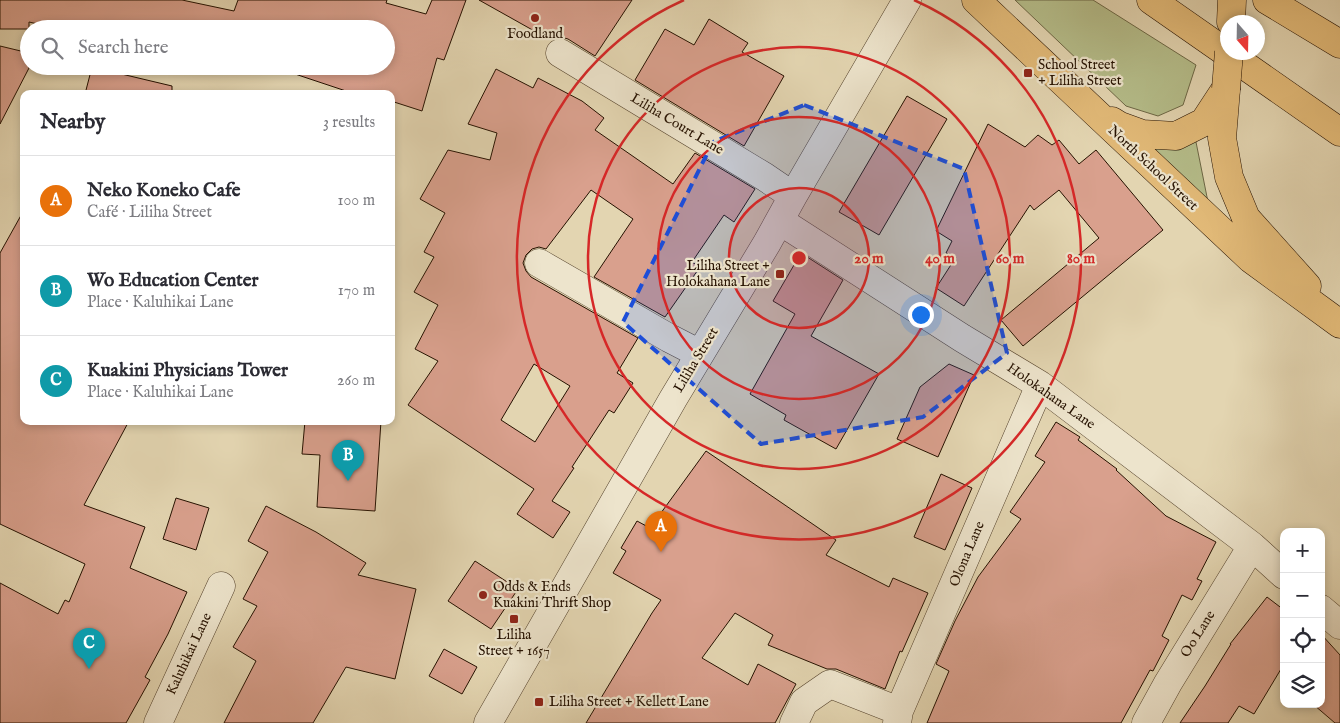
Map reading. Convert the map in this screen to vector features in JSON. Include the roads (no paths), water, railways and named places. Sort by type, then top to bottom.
[{"type":"main road","name":"North School Street","points":[[976,0],[1251,259],[1340,323]]},
{"type":"main road","points":[[1151,0],[1340,132]]},
{"type":"main road","points":[[1231,15],[1232,0]]},
{"type":"main road","points":[[1267,0],[1340,44]]},
{"type":"main road","name":"North School Street","points":[[1228,60],[1222,138],[1229,178],[1246,218],[1340,323]]},
{"type":"main road","points":[[1090,109],[1120,126],[1142,134],[1176,136],[1204,122],[1226,89]]},
{"type":"street","name":"Liliha Street","points":[[488,723],[673,399],[780,221],[907,0]]},
{"type":"street","name":"Liliha Court Lane","points":[[560,53],[765,177],[793,196]]},
{"type":"street","name":"Holokahana Lane","points":[[780,221],[962,338],[1040,385],[1252,546],[1282,573]]},
{"type":"street","points":[[539,263],[700,354]]},
{"type":"street","name":"Olona Lane","points":[[898,717],[1040,385]]},
{"type":"street","name":"Oo Lane","points":[[1146,723],[1168,683],[1252,546]]},
{"type":"street","name":"Kaluhikai Lane","points":[[158,723],[221,586]]},
{"type":"street","points":[[1325,613],[1340,626]]},
{"type":"street","points":[[794,723],[804,702],[830,684],[898,717]]},
{"type":"place","name":"Foodland","points":[[535,18]]},
{"type":"place","name":"School Street + Liliha Street","points":[[1028,73]]},
{"type":"place","name":"Liliha Street + Holokahana Lane","points":[[780,274]]},
{"type":"place","name":"Wo Education Center","points":[[348,481]]},
{"type":"place","name":"Neko Koneko Cafe","points":[[661,552]]},
{"type":"place","name":"Odds & Ends Kuakini Thrift Shop","points":[[483,595]]},
{"type":"place","name":"Liliha Street + 1657","points":[[514,619]]},
{"type":"place","name":"Kuakini Physicians Tower","points":[[89,669]]},
{"type":"place","name":"Liliha Street + Kellett Lane","points":[[539,702]]}]
